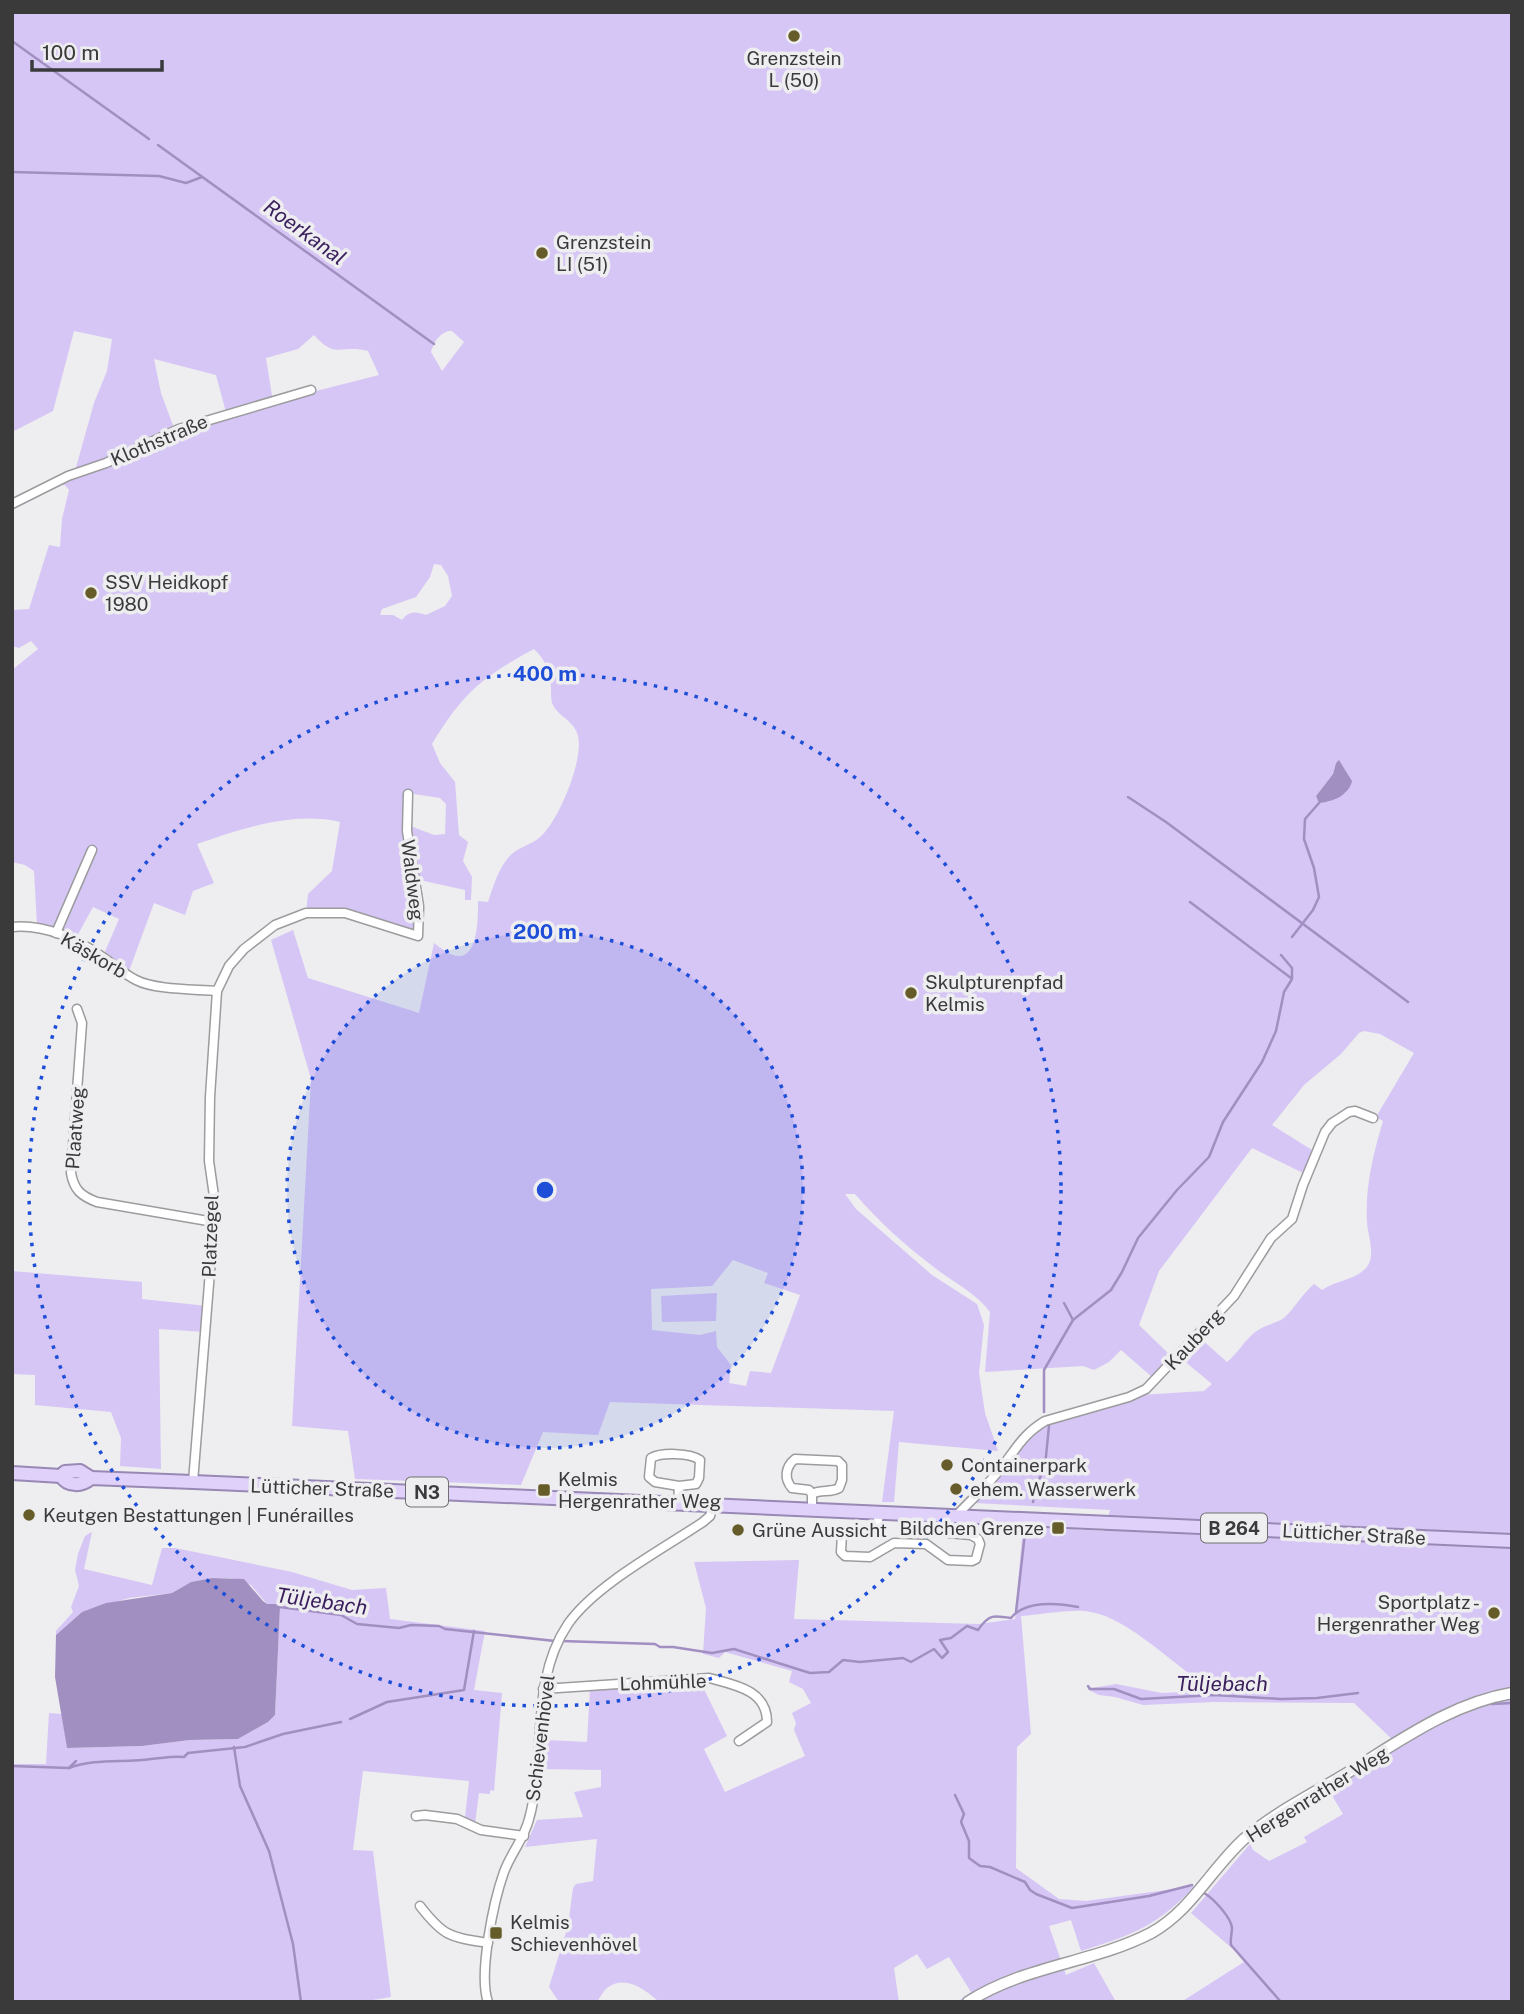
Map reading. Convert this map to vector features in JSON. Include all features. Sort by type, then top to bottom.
[{"type":"main road","name":"Lütticher Straße","points":[[12,1474],[61,1476],[64,1482],[72,1485],[91,1478],[1512,1541]]},
{"type":"street","name":"Klothstraße","points":[[12,504],[68,476],[106,463],[178,429],[311,390]]},
{"type":"street","name":"Waldweg","points":[[217,991],[229,966],[244,949],[275,925],[306,913],[345,913],[418,936],[419,906],[406,817],[408,794]]},
{"type":"street","points":[[56,933],[92,850]]},
{"type":"street","name":"Käskorb","points":[[12,927],[40,928],[56,933],[92,950],[147,984],[217,991]]},
{"type":"street","name":"Platzegel","points":[[193,1482],[214,1222],[214,1196],[209,1161],[217,991]]},
{"type":"street","name":"Plaatweg","points":[[77,1009],[82,1023],[71,1173],[77,1191],[97,1202],[214,1222]]},
{"type":"street","name":"Kauberg","points":[[950,1516],[1000,1469],[1014,1446],[1034,1427],[1129,1397],[1146,1389],[1234,1296],[1265,1246],[1292,1219],[1325,1132],[1332,1123],[1355,1111],[1373,1118]]},
{"type":"street","points":[[657,1455],[694,1456],[700,1460],[696,1484],[679,1486],[655,1482],[649,1477],[651,1458],[657,1455]]},
{"type":"street","points":[[812,1494],[839,1488],[842,1465],[838,1461],[795,1459],[790,1463],[786,1472],[788,1483],[793,1488],[809,1490],[812,1494],[812,1509]]},
{"type":"street","points":[[678,1504],[679,1486]]},
{"type":"street","name":"Schievenhövel","points":[[488,2002],[483,1981],[488,1943],[504,1873],[524,1836],[535,1790],[543,1689],[558,1641],[570,1621],[618,1578],[703,1522],[710,1516],[713,1505]]},
{"type":"street","points":[[879,1514],[875,1529],[847,1530],[842,1534],[841,1552],[845,1556],[870,1558],[894,1543],[926,1544],[948,1560],[976,1559],[980,1544],[978,1539],[971,1535],[948,1533],[943,1527],[950,1516]]},
{"type":"street","name":"Lohmühle","points":[[543,1689],[709,1678],[758,1696],[767,1709],[767,1722],[764,1726],[739,1741]]},
{"type":"street","name":"Hergenrather Weg","points":[[968,2002],[1011,1980],[1110,1950],[1149,1933],[1178,1913],[1241,1842],[1279,1814],[1444,1715],[1483,1698],[1512,1693]]},
{"type":"street","points":[[416,1816],[457,1819],[481,1830],[524,1836]]},
{"type":"street","points":[[420,1906],[447,1935],[488,1943]]},
{"type":"shaded area","points":[[12,12],[1512,12],[1512,2002],[1181,2002],[1244,1962],[1191,1913],[1250,1844],[1253,1850],[1269,1861],[1307,1842],[1304,1837],[1343,1814],[1330,1792],[1313,1787],[1394,1741],[1354,1703],[1214,1702],[1143,1705],[1099,1695],[1087,1689],[1116,1684],[1162,1693],[1208,1691],[1209,1687],[1121,1624],[1106,1616],[1075,1611],[1021,1616],[1031,1734],[1017,1747],[1016,1868],[1059,1899],[1086,1901],[1195,1886],[1156,1920],[1116,1939],[1081,1951],[1071,1920],[1049,1926],[1066,1975],[1094,1963],[1116,2002],[957,2002],[971,1992],[949,1957],[927,1969],[917,1954],[894,1968],[899,2002],[659,2002],[635,1985],[621,1983],[607,1988],[597,2002],[559,2002],[549,1987],[568,1926],[573,1888],[576,1884],[593,1881],[597,1839],[525,1847],[537,1820],[583,1817],[574,1792],[601,1787],[601,1770],[542,1769],[546,1740],[587,1742],[590,1689],[700,1681],[727,1736],[704,1749],[725,1792],[805,1756],[794,1730],[796,1723],[792,1713],[811,1703],[803,1689],[789,1682],[792,1671],[725,1652],[719,1658],[703,1654],[706,1608],[694,1562],[799,1560],[794,1619],[979,1624],[1015,1619],[1023,1526],[1104,1531],[1110,1510],[975,1503],[1027,1437],[1048,1424],[1140,1395],[1204,1391],[1212,1384],[1182,1359],[1200,1338],[1227,1362],[1254,1333],[1284,1318],[1314,1284],[1322,1290],[1365,1269],[1371,1259],[1367,1222],[1369,1184],[1383,1121],[1376,1117],[1414,1053],[1380,1034],[1364,1031],[1304,1085],[1272,1125],[1312,1150],[1303,1173],[1252,1148],[1159,1271],[1139,1325],[1171,1356],[1152,1377],[1121,1350],[1109,1362],[1094,1370],[1083,1366],[985,1372],[990,1312],[971,1293],[903,1242],[855,1194],[845,1194],[856,1209],[932,1275],[977,1304],[984,1325],[979,1373],[985,1413],[998,1451],[899,1442],[894,1502],[882,1502],[894,1411],[610,1402],[598,1435],[543,1432],[521,1485],[355,1479],[348,1431],[292,1426],[311,1079],[271,940],[293,930],[308,978],[419,1013],[434,943],[456,956],[466,954],[470,949],[476,933],[478,901],[488,902],[508,858],[539,838],[554,819],[573,775],[579,747],[578,736],[573,726],[552,703],[548,671],[534,649],[500,668],[464,699],[432,744],[440,763],[455,782],[459,835],[468,842],[463,861],[472,877],[471,900],[465,900],[465,890],[415,879],[418,936],[345,913],[306,913],[308,894],[332,871],[340,822],[322,819],[267,823],[197,844],[214,883],[193,891],[185,915],[154,903],[129,971],[104,954],[119,919],[93,907],[76,938],[37,924],[34,871],[25,865],[12,862],[12,670],[38,649],[31,641],[19,648],[12,646],[12,610],[29,609],[49,545],[60,547],[62,519],[69,490],[65,485],[56,485],[167,437],[227,416],[216,375],[154,359],[161,393],[174,428],[75,471],[94,403],[107,371],[112,339],[74,331],[53,411],[12,432]],"holes":[[[452,331],[464,342],[442,371],[431,352],[437,339]],[[314,335],[334,349],[368,351],[379,375],[273,402],[266,358],[298,349]],[[434,564],[441,565],[448,576],[452,596],[445,606],[426,615],[410,613],[402,620],[393,615],[380,615],[382,609],[416,597],[430,577]],[[1336,763],[1342,765],[1349,776],[1346,792],[1328,802],[1316,796],[1333,774]],[[407,793],[440,798],[446,804],[445,834],[434,835],[405,824]],[[733,1260],[768,1273],[764,1283],[800,1295],[771,1373],[750,1371],[746,1386],[729,1383],[731,1365],[717,1347],[716,1331],[700,1335],[652,1330],[651,1289],[712,1286]]]},
{"type":"shaded area","points":[[1339,760],[1352,781],[1350,786],[1340,797],[1319,803],[1316,796],[1333,774]]},
{"type":"shaded area","points":[[12,1271],[142,1282],[142,1299],[207,1306],[205,1332],[159,1329],[161,1469],[120,1466],[121,1438],[111,1412],[35,1405],[35,1375],[12,1374]]},
{"type":"shaded area","points":[[717,1293],[716,1321],[662,1322],[661,1296]]},
{"type":"shaded area","points":[[92,1532],[84,1569],[152,1585],[162,1548],[175,1548],[292,1572],[352,1590],[386,1588],[390,1619],[485,1631],[474,1690],[502,1693],[494,1791],[490,1790],[490,1794],[479,1793],[475,1824],[465,1818],[469,1781],[363,1771],[353,1850],[373,1851],[391,1997],[361,2002],[12,2002],[12,1764],[46,1764],[49,1713],[62,1714],[67,1748],[238,1739],[275,1715],[280,1607],[278,1604],[267,1604],[251,1585],[231,1578],[191,1582],[172,1593],[129,1598],[82,1612],[56,1635],[56,1631],[73,1612],[71,1607],[79,1586],[75,1570],[78,1554],[85,1536]]},
{"type":"shaded area","points":[[212,1578],[244,1579],[263,1601],[267,1604],[278,1604],[280,1607],[275,1715],[238,1739],[67,1748],[55,1677],[56,1635],[82,1612],[106,1603],[172,1593],[191,1582]]},
{"type":"waterway","name":"Roerkanal","points":[[12,41],[149,139]]},
{"type":"waterway","name":"Roerkanal","points":[[158,145],[434,344]]},
{"type":"waterway","points":[[12,172],[159,176],[186,183],[202,177]]},
{"type":"waterway","points":[[1128,797],[1166,822],[1408,1002]]},
{"type":"waterway","points":[[1292,937],[1313,910],[1319,897],[1314,868],[1304,839],[1305,819],[1319,803]]},
{"type":"waterway","points":[[1190,902],[1291,978]]},
{"type":"waterway","points":[[1044,1412],[1044,1370],[1073,1320],[1111,1290],[1138,1238],[1177,1190],[1209,1157],[1223,1122],[1262,1062],[1276,1031],[1284,992],[1292,979],[1292,968],[1281,955]]},
{"type":"waterway","points":[[1064,1303],[1073,1320]]},
{"type":"waterway","points":[[1033,1502],[1035,1489],[1045,1466],[1049,1426]]},
{"type":"waterway","points":[[1016,1612],[1025,1533]]},
{"type":"waterway","name":"Tüljebach","points":[[561,1641],[655,1644],[660,1647],[712,1653],[734,1649],[810,1673],[829,1672],[843,1660],[860,1662],[903,1658],[911,1662],[934,1649],[942,1658],[948,1652],[940,1640],[951,1638],[967,1626],[978,1630],[989,1618],[1011,1618],[1025,1608],[1042,1604],[1078,1607]]},
{"type":"waterway","name":"Tüljebach","points":[[280,1607],[341,1615],[357,1624],[399,1628],[411,1625],[439,1626],[445,1629],[555,1641]]},
{"type":"waterway","points":[[350,1719],[387,1702],[464,1690],[474,1631]]},
{"type":"waterway","name":"Tüljebach","points":[[1088,1686],[1090,1689],[1114,1689],[1141,1699],[1214,1695],[1281,1699],[1358,1693]]},
{"type":"waterway","points":[[1490,1701],[1492,1704],[1512,1703]]},
{"type":"waterway","points":[[69,1768],[99,1762],[184,1757],[188,1753],[245,1747],[283,1734],[341,1722]]},
{"type":"waterway","points":[[234,1747],[240,1786],[269,1851],[293,1944],[301,2002]]},
{"type":"waterway","name":"Tüljebach","points":[[12,1766],[69,1768],[76,1761]]},
{"type":"waterway","points":[[955,1795],[964,1814],[961,1822],[969,1841],[969,1858],[980,1866],[990,1867],[1025,1882],[1036,1894],[1072,1908],[1149,1896],[1192,1885]]},
{"type":"waterway","points":[[1204,1893],[1217,1903],[1228,1919],[1232,1928],[1231,1945],[1281,2002]]},
{"type":"place","name":"Grenzstein L (50)","points":[[794,36]]},
{"type":"place","name":"Grenzstein LI (51)","points":[[542,253]]},
{"type":"place","name":"SSV Heidkopf 1980","points":[[91,593]]},
{"type":"place","name":"Skulpturenpfad Kelmis","points":[[911,993]]},
{"type":"place","name":"Containerpark","points":[[947,1465]]},
{"type":"place","name":"ehem. Wasserwerk","points":[[956,1489]]},
{"type":"place","name":"Kelmis Hergenrather Weg","points":[[544,1490]]},
{"type":"place","name":"Keutgen Bestattungen | Funérailles","points":[[29,1515]]},
{"type":"place","name":"Bildchen Grenze","points":[[1058,1528]]},
{"type":"place","name":"Grüne Aussicht","points":[[738,1530]]},
{"type":"place","name":"Sportplatz - Hergenrather Weg","points":[[1494,1613]]},
{"type":"place","name":"Kelmis Schievenhövel","points":[[496,1933]]}]
